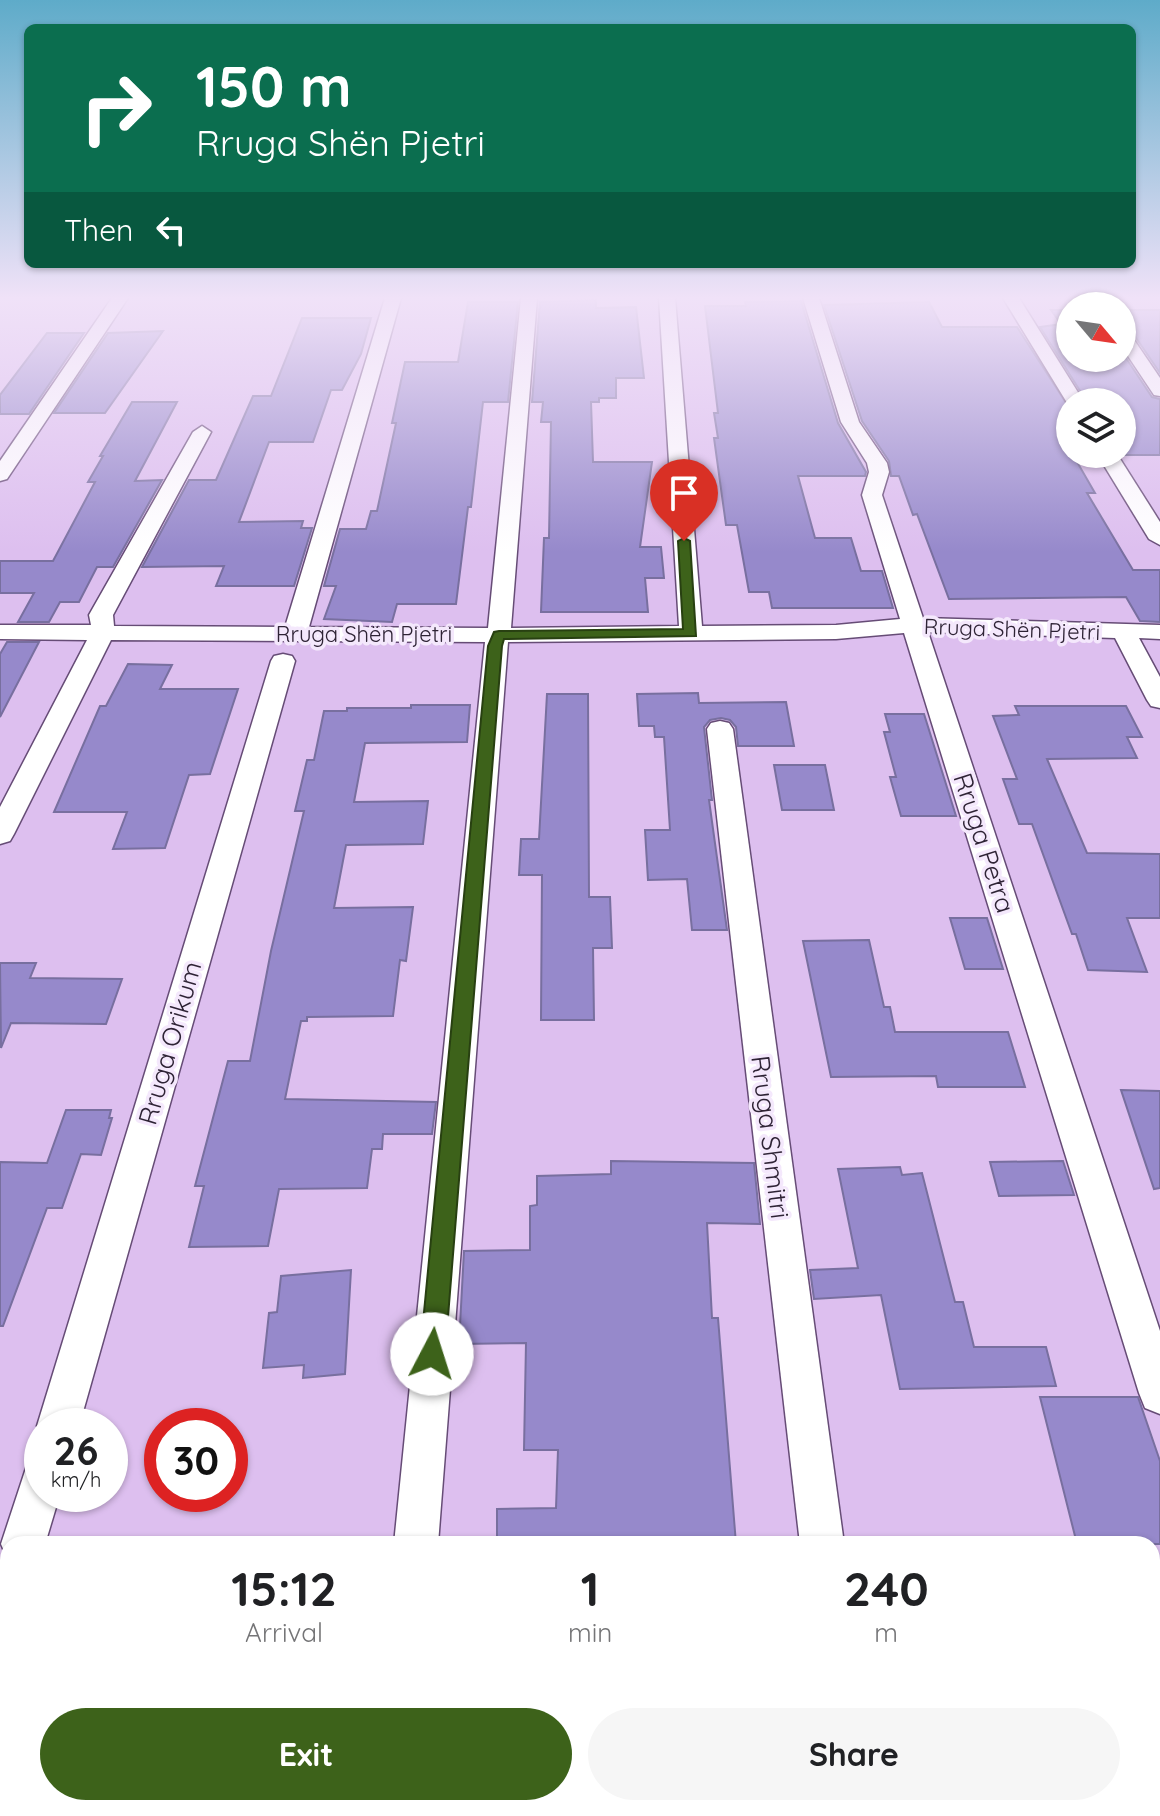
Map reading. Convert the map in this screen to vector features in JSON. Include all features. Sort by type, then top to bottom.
[{"type":"street","points":[[0,475],[63,383]]},
{"type":"street","name":"Rruga Orikum","points":[[63,1408],[368,383]]},
{"type":"street","points":[[417,1536],[521,383]]},
{"type":"street","points":[[673,383],[691,633]]},
{"type":"street","name":"Rruga Petra","points":[[838,383],[850,422],[877,463],[879,472],[872,495],[1160,1393]]},
{"type":"street","points":[[0,834],[103,632],[101,615],[202,432]]},
{"type":"street","points":[[1116,468],[1160,539]]},
{"type":"street","name":"Rruga Shën Pjetri","points":[[0,632],[103,632],[289,647],[496,647],[691,633],[836,632],[915,625],[1160,632]]},
{"type":"street","points":[[1124,632],[1160,700]]},
{"type":"street","name":"Rruga Shmitri","points":[[720,729],[821,1536]]},
{"type":"street","points":[[25,1536],[32,1512]]},
{"type":"building","points":[[9,383],[50,383],[29,414],[0,414],[0,395]]},
{"type":"building","points":[[74,383],[126,383],[105,413],[54,413]]},
{"type":"building","points":[[276,383],[346,383],[342,390],[331,390],[313,442],[269,442],[239,522],[303,521],[301,528],[312,528],[294,586],[216,586],[224,566],[142,567],[189,480],[216,480],[253,396],[271,396]]},
{"type":"building","points":[[401,383],[510,383],[508,402],[483,402],[456,604],[397,604],[392,622],[324,619],[336,586],[324,586],[340,529],[366,529],[371,511],[377,511],[396,423],[392,423]]},
{"type":"building","points":[[534,383],[616,383],[616,398],[599,398],[599,402],[591,402],[593,462],[652,462],[640,547],[661,547],[664,578],[645,578],[648,612],[541,612],[544,538],[549,538],[551,422],[541,422],[543,402],[532,402]]},
{"type":"building","points":[[714,383],[826,383],[838,423],[866,472],[865,476],[798,476],[815,538],[851,538],[861,571],[882,571],[893,608],[772,608],[769,592],[749,592],[737,525],[726,525],[714,438],[718,438],[714,413],[718,413]]},
{"type":"building","points":[[849,383],[1053,383],[1056,388],[1056,468],[1081,468],[1095,493],[1087,493],[1133,570],[1160,570],[1160,622],[1140,621],[1126,597],[949,599],[917,514],[913,515],[899,476],[891,476],[889,461],[862,421]]},
{"type":"building","points":[[1075,383],[1142,383],[1152,397],[1160,399],[1160,455],[1136,455],[1136,388],[1078,388]]},
{"type":"building","points":[[132,402],[177,402],[135,481],[162,480],[113,567],[97,567],[79,602],[60,602],[49,622],[18,622],[34,593],[0,593],[0,561],[53,561],[95,482],[88,482],[103,456],[100,456]]},
{"type":"building","points":[[7,642],[39,642],[0,717],[0,654]]},
{"type":"building","points":[[128,664],[172,665],[160,689],[238,689],[210,774],[189,775],[165,848],[113,849],[127,812],[54,812],[100,706],[106,706]]},
{"type":"building","points":[[698,693],[699,703],[786,702],[794,746],[738,746],[736,727],[730,720],[721,718],[710,720],[704,727],[712,800],[709,800],[727,930],[692,930],[687,879],[648,880],[645,830],[670,830],[664,737],[655,737],[654,726],[639,726],[637,694]]},
{"type":"building","points":[[547,694],[588,694],[589,897],[610,897],[612,948],[593,948],[594,1020],[541,1020],[542,875],[519,875],[521,839],[539,839]]},
{"type":"building","points":[[411,705],[470,705],[467,742],[365,743],[354,802],[428,801],[423,844],[346,845],[334,908],[413,907],[406,961],[400,960],[393,1016],[307,1017],[307,1021],[301,1021],[285,1099],[436,1102],[432,1134],[383,1134],[382,1149],[372,1149],[367,1188],[279,1189],[268,1246],[189,1247],[204,1186],[195,1186],[228,1061],[250,1061],[271,951],[304,811],[295,811],[307,760],[314,760],[324,711],[411,708]]},
{"type":"building","points":[[1015,706],[1126,706],[1142,737],[1127,737],[1137,758],[1047,759],[1087,853],[1160,854],[1160,918],[1127,918],[1147,972],[1088,970],[1032,824],[1019,824],[1003,779],[1017,779],[993,716],[1019,715]]},
{"type":"building","points":[[885,714],[924,714],[956,816],[901,816],[890,777],[896,777],[884,732],[890,732]]},
{"type":"building","points":[[774,765],[825,765],[834,810],[782,810]]},
{"type":"building","points":[[950,918],[987,918],[1003,969],[965,969]]},
{"type":"building","points":[[869,940],[884,1007],[890,1007],[895,1032],[1008,1032],[1025,1087],[938,1087],[936,1076],[831,1077],[803,941]]},
{"type":"building","points":[[0,963],[36,963],[30,978],[122,979],[106,1024],[11,1023],[1,1048]]},
{"type":"building","points":[[1121,1090],[1160,1091],[1160,1188],[1154,1189]]},
{"type":"building","points":[[66,1110],[111,1110],[109,1118],[112,1118],[101,1155],[81,1154],[62,1208],[47,1208],[3,1326],[0,1326],[0,1162],[47,1163]]},
{"type":"building","points":[[611,1161],[754,1163],[760,1224],[707,1223],[712,1318],[718,1318],[735,1536],[497,1536],[497,1509],[556,1508],[558,1450],[524,1450],[526,1343],[459,1344],[464,1251],[530,1250],[530,1206],[537,1205],[537,1176],[611,1174]]},
{"type":"building","points":[[1063,1161],[1074,1195],[999,1196],[990,1162]]},
{"type":"building","points":[[900,1167],[902,1175],[922,1173],[955,1302],[963,1302],[974,1347],[1046,1347],[1056,1386],[900,1389],[881,1295],[814,1299],[810,1270],[858,1268],[838,1169]]},
{"type":"building","points":[[351,1270],[345,1374],[303,1378],[304,1365],[263,1368],[269,1313],[277,1312],[281,1276]]},
{"type":"building","points":[[1040,1397],[1138,1397],[1160,1461],[1160,1536],[1075,1536]]},
{"type":"route","points":[[432,1354],[495,646],[499,635],[691,633],[684,541]]}]
